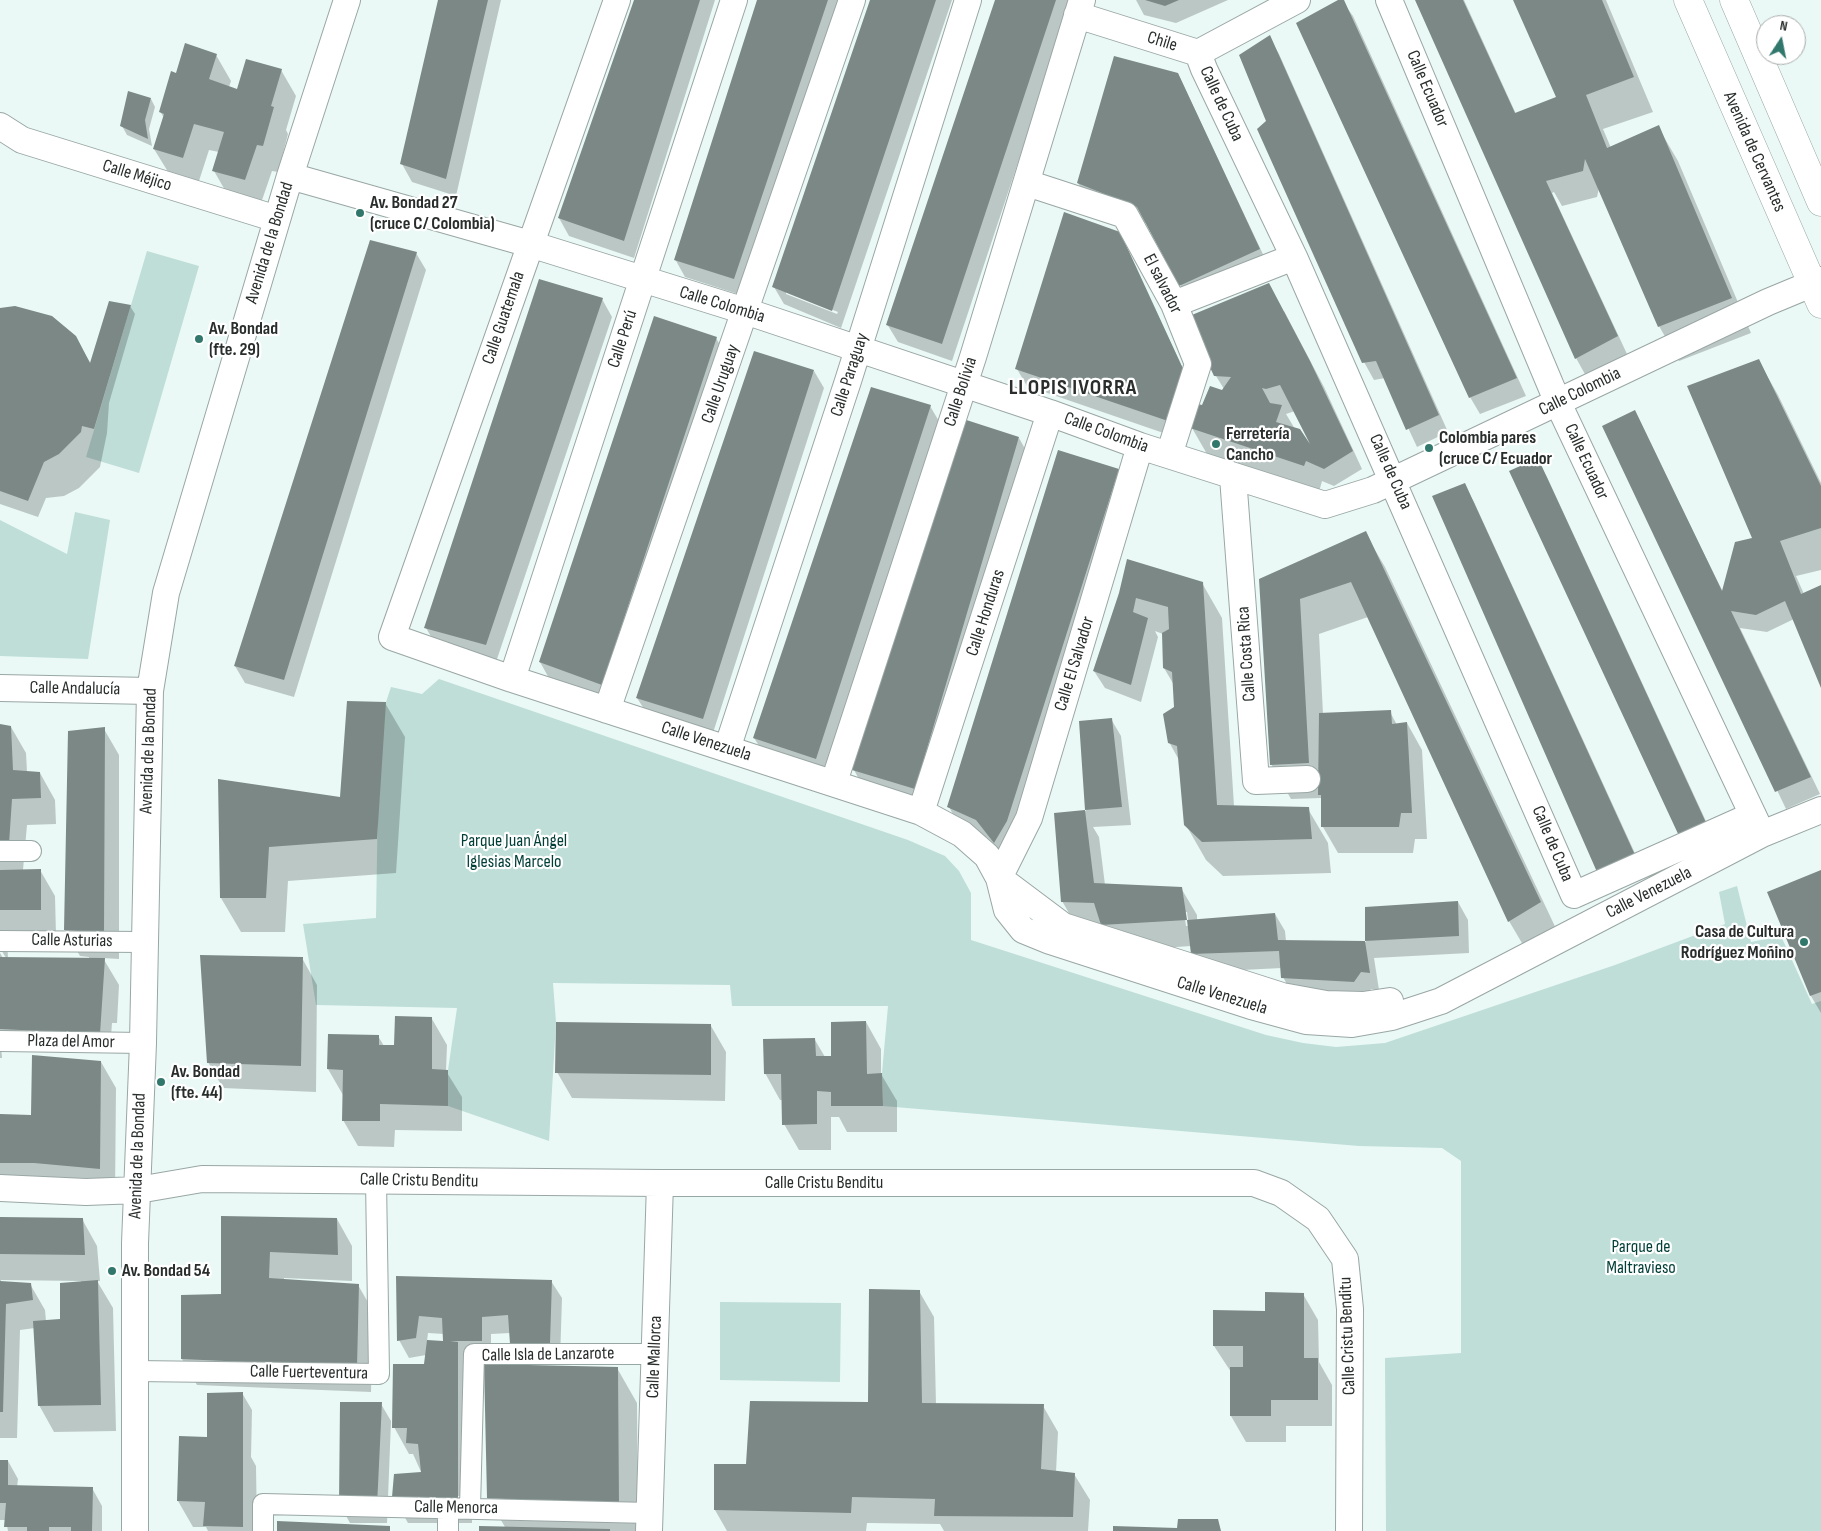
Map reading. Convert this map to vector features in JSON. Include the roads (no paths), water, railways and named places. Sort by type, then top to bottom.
[{"type":"main road","name":"Avenida de Cervantes","points":[[1688,0],[1818,290]]},
{"type":"main road","points":[[1734,0],[1821,202]]},
{"type":"street","name":"Avenida de la Bondad","points":[[135,1531],[134,1243],[138,1190],[143,1043],[150,690],[166,593],[290,176],[347,0]]},
{"type":"street","name":"Calle Guatemala","points":[[392,637],[617,0]]},
{"type":"street","name":"Calle Perú","points":[[512,679],[734,0]]},
{"type":"street","name":"Calle Uruguay","points":[[607,710],[852,0]]},
{"type":"street","name":"Calle Paraguay","points":[[727,749],[858,349],[968,0]]},
{"type":"street","name":"Chile","points":[[1079,8],[1198,53],[1297,0]]},
{"type":"street","name":"Calle Ecuador","points":[[1389,0],[1558,403],[1758,825]]},
{"type":"street","name":"Calle Bolivia","points":[[834,782],[964,385],[1079,8]]},
{"type":"street","name":"Calle de Cuba","points":[[1198,53],[1204,70],[1294,257],[1394,480],[1574,895],[1758,825]]},
{"type":"street","name":"Calle Méjico","points":[[0,126],[22,140],[277,219]]},
{"type":"street","name":"Calle Colombia","points":[[290,176],[530,244],[745,311],[1050,413],[1140,446],[1325,505],[1373,490],[1768,302],[1818,290]]},
{"type":"street","name":"El salvador","points":[[1026,183],[1126,215],[1174,304],[1198,364],[1169,455]]},
{"type":"street","points":[[1174,304],[1294,257]]},
{"type":"street","name":"Calle Honduras","points":[[921,812],[1050,413]]},
{"type":"street","name":"Calle El Salvador","points":[[999,878],[1029,818],[1140,446]]},
{"type":"street","name":"Calle Costa Rica","points":[[1234,477],[1256,781],[1307,779]]},
{"type":"street","name":"Calle Venezuela","points":[[392,637],[512,679],[834,782],[921,812],[962,834],[987,856],[999,878],[1063,926],[1282,996],[1326,1004],[1363,1005],[1417,997],[1478,981],[1758,825],[1821,810]]},
{"type":"street","name":"Calle Andalucía","points":[[0,688],[150,690]]},
{"type":"street","points":[[0,851],[31,851]]},
{"type":"street","name":"Calle Asturias","points":[[0,941],[144,942]]},
{"type":"street","name":"Plaza del Amor","points":[[0,1041],[143,1043]]},
{"type":"street","name":"Calle Cristu Benditu","points":[[0,1188],[86,1192],[138,1190],[202,1179],[660,1183],[1254,1183],[1282,1194],[1318,1219],[1345,1259],[1350,1309],[1349,1531]]},
{"type":"street","name":"Calle Fuerteventura","points":[[135,1371],[379,1374],[376,1180]]},
{"type":"street","name":"Calle Mallorca","points":[[650,1522],[660,1183]]},
{"type":"street","name":"Calle Isla de Lanzarote","points":[[470,1508],[474,1354],[655,1354]]},
{"type":"street","name":"Calle Menorca","points":[[263,1531],[263,1504],[470,1508],[650,1522]]},
{"type":"street","points":[[448,1508],[448,1531]]},
{"type":"place","name":"Av. Bondad 27 (cruce C/ Colombia)","points":[[360,213]]},
{"type":"place","name":"Av. Bondad (fte. 29)","points":[[199,339]]},
{"type":"place","name":"Ferretería Cancho","points":[[1216,444]]},
{"type":"place","name":"Colombia pares (cruce C/ Ecuador","points":[[1429,448]]},
{"type":"place","name":"Casa de Cultura Rodríguez Moñino","points":[[1804,942]]},
{"type":"place","name":"Av. Bondad (fte. 44)","points":[[161,1082]]},
{"type":"place","name":"Av. Bondad 54","points":[[112,1271]]},
{"type":"district","name":"LLOPIS IVORRA","points":[[1073,388]]},
{"type":"park label","name":"Parque Juan Ángel Iglesias Marcelo","points":[[514,851]]},
{"type":"park label","name":"Parque de Maltravieso","points":[[1641,1257]]}]
